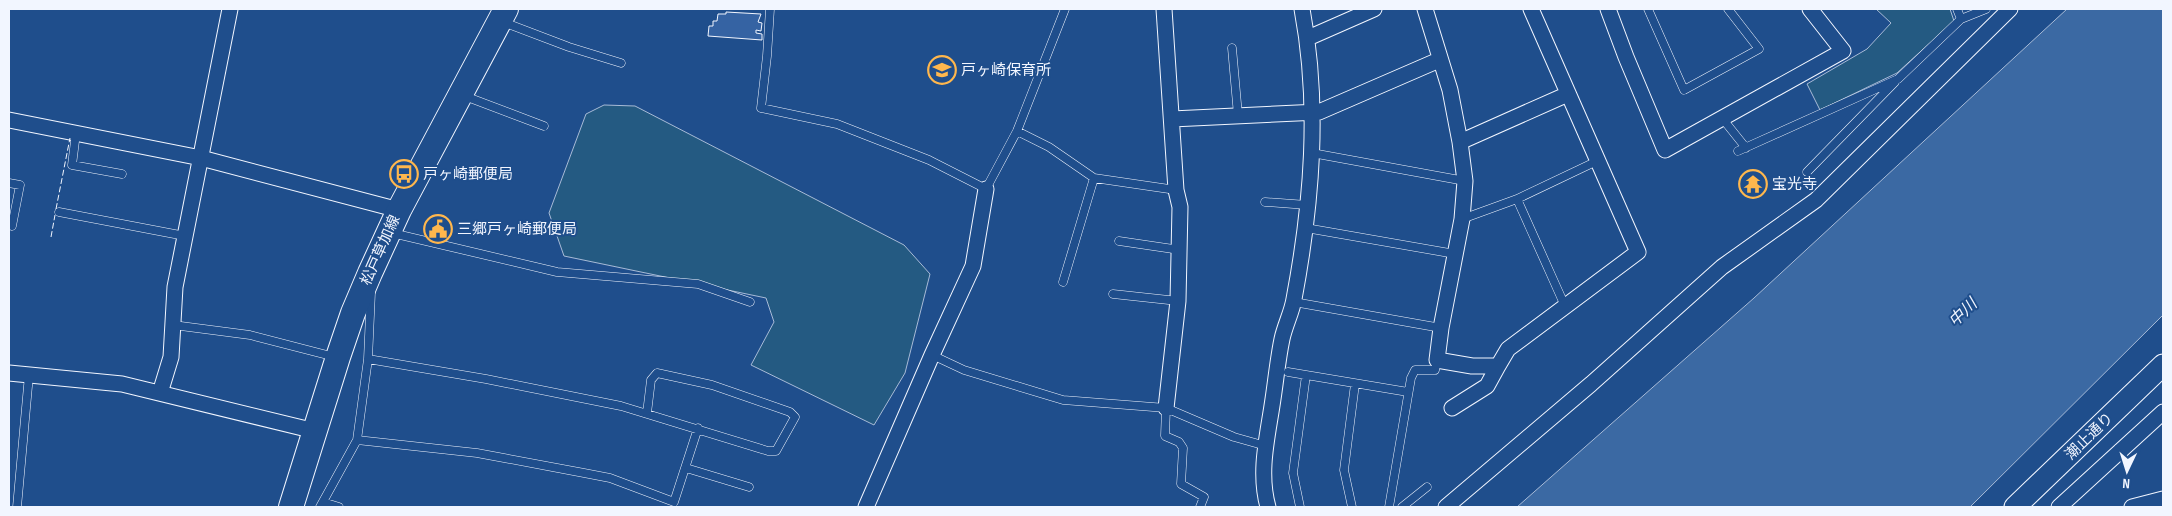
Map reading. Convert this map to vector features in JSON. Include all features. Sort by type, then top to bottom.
[{"type":"main road","name":"松戸草加線","points":[[292,507],[338,357],[353,313],[370,273],[399,210],[503,14]]},
{"type":"street","points":[[160,393],[171,357],[175,287],[230,9]]},
{"type":"street","points":[[1164,9],[1176,190],[1180,207],[1178,301],[1166,408]]},
{"type":"street","points":[[1268,507],[1263,478],[1266,446],[1282,338],[1294,302],[1306,228],[1312,153],[1313,112],[1308,38],[1302,9]]},
{"type":"street","points":[[1308,38],[1374,9]]},
{"type":"street","points":[[1425,9],[1450,90],[1466,182],[1462,219],[1441,328],[1437,360],[1472,366],[1498,366]]},
{"type":"street","points":[[1452,408],[1487,386],[1508,349],[1638,252],[1531,9]]},
{"type":"street","points":[[1608,9],[1629,66],[1665,150],[1843,52],[1810,9]]},
{"type":"street","points":[[1446,507],[1591,384],[1722,266],[1816,200],[2010,9]]},
{"type":"street","points":[[1172,119],[1319,112],[1440,60]]},
{"type":"street","points":[[1460,142],[1568,94]]},
{"type":"street","points":[[9,120],[201,158],[399,210]]},
{"type":"street","points":[[866,507],[973,266],[986,189]]},
{"type":"street","name":"潮止通り","points":[[2015,507],[2163,365]]},
{"type":"street","points":[[9,373],[122,384],[315,431]]},
{"type":"street","points":[[2059,507],[2163,412]]},
{"type":"street","points":[[2132,507],[2163,499]]},
{"type":"lane","points":[[770,9],[761,108],[837,124],[929,160],[986,189],[999,168],[1017,131],[1064,9]]},
{"type":"lane","points":[[1648,9],[1684,90],[1759,49],[1728,9]]},
{"type":"lane","points":[[1957,9],[1961,19]]},
{"type":"lane","points":[[1807,172],[1898,79],[1961,19],[1986,9]]},
{"type":"lane","points":[[503,14],[569,47],[621,63]]},
{"type":"lane","points":[[1232,48],[1238,115]]},
{"type":"lane","points":[[1722,118],[1742,149],[1898,79]]},
{"type":"lane","points":[[460,94],[544,126]]},
{"type":"lane","points":[[1017,131],[1049,147],[1094,178],[1176,190]]},
{"type":"lane","points":[[76,133],[72,164],[122,174]]},
{"type":"lane","points":[[1312,153],[1466,182]]},
{"type":"lane","points":[[1462,219],[1517,199],[1597,161]]},
{"type":"lane","points":[[1063,282],[1094,178]]},
{"type":"lane","points":[[9,183],[20,185],[12,226],[9,225]]},
{"type":"lane","points":[[1517,199],[1565,306]]},
{"type":"lane","points":[[1265,202],[1307,205]]},
{"type":"lane","points":[[59,212],[185,236]]},
{"type":"lane","points":[[1306,228],[1455,254]]},
{"type":"lane","points":[[388,232],[557,272],[698,284],[750,302]]},
{"type":"lane","points":[[1119,241],[1180,250]]},
{"type":"lane","points":[[339,507],[322,505],[357,440],[368,359],[371,298],[370,273]]},
{"type":"lane","points":[[1113,294],[1178,301]]},
{"type":"lane","points":[[1294,302],[1441,328]]},
{"type":"lane","points":[[173,325],[250,335],[338,357]]},
{"type":"lane","points":[[932,355],[964,370],[1063,400],[1166,408],[1234,437],[1266,446]]},
{"type":"lane","points":[[368,359],[486,379],[647,414],[698,428],[768,451],[776,450],[795,417],[790,412],[712,385],[657,373],[652,380],[647,414]]},
{"type":"lane","points":[[1388,507],[1408,392],[1415,370],[1435,370],[1437,360]]},
{"type":"lane","points":[[1288,372],[1408,392]]},
{"type":"lane","points":[[17,507],[29,375]]},
{"type":"lane","points":[[1300,507],[1294,474],[1306,375]]},
{"type":"lane","points":[[1352,507],[1344,470],[1355,384]]},
{"type":"lane","points":[[1166,408],[1165,436],[1179,442],[1184,448],[1181,484],[1204,498],[1200,507]]},
{"type":"lane","points":[[357,440],[477,453],[610,478],[674,502],[698,428]]},
{"type":"lane","points":[[686,468],[748,487]]},
{"type":"lane","points":[[1402,507],[1427,487]]},
{"type":"shaded area","points":[[1876,9],[1950,9],[1954,21],[1897,73],[1820,110],[1807,84],[1867,49],[1891,23]]},
{"type":"shaded area","points":[[604,105],[635,106],[904,245],[930,274],[905,373],[874,425],[751,365],[774,322],[766,298],[564,256],[549,213],[586,114]]},
{"type":"water","name":"中川","points":[[2067,9],[2163,9],[2163,315],[1970,507],[1517,507],[1754,298]]},
{"type":"building","points":[[726,12],[761,14],[758,22],[762,23],[761,31],[756,30],[756,33],[762,34],[762,40],[708,36],[709,26],[713,26],[713,21],[717,21],[718,14],[726,14]]},
{"type":"fence","points":[[56,209],[70,138]]},
{"type":"fence","points":[[51,237],[55,215]]},
{"type":"place","name":"戸ヶ崎保育所","points":[[942,70]]},
{"type":"place","name":"戸ヶ崎郵便局","points":[[404,174]]},
{"type":"place","name":"宝光寺","points":[[1753,184]]},
{"type":"place","name":"三郷戸ヶ崎郵便局","points":[[438,229]]}]
